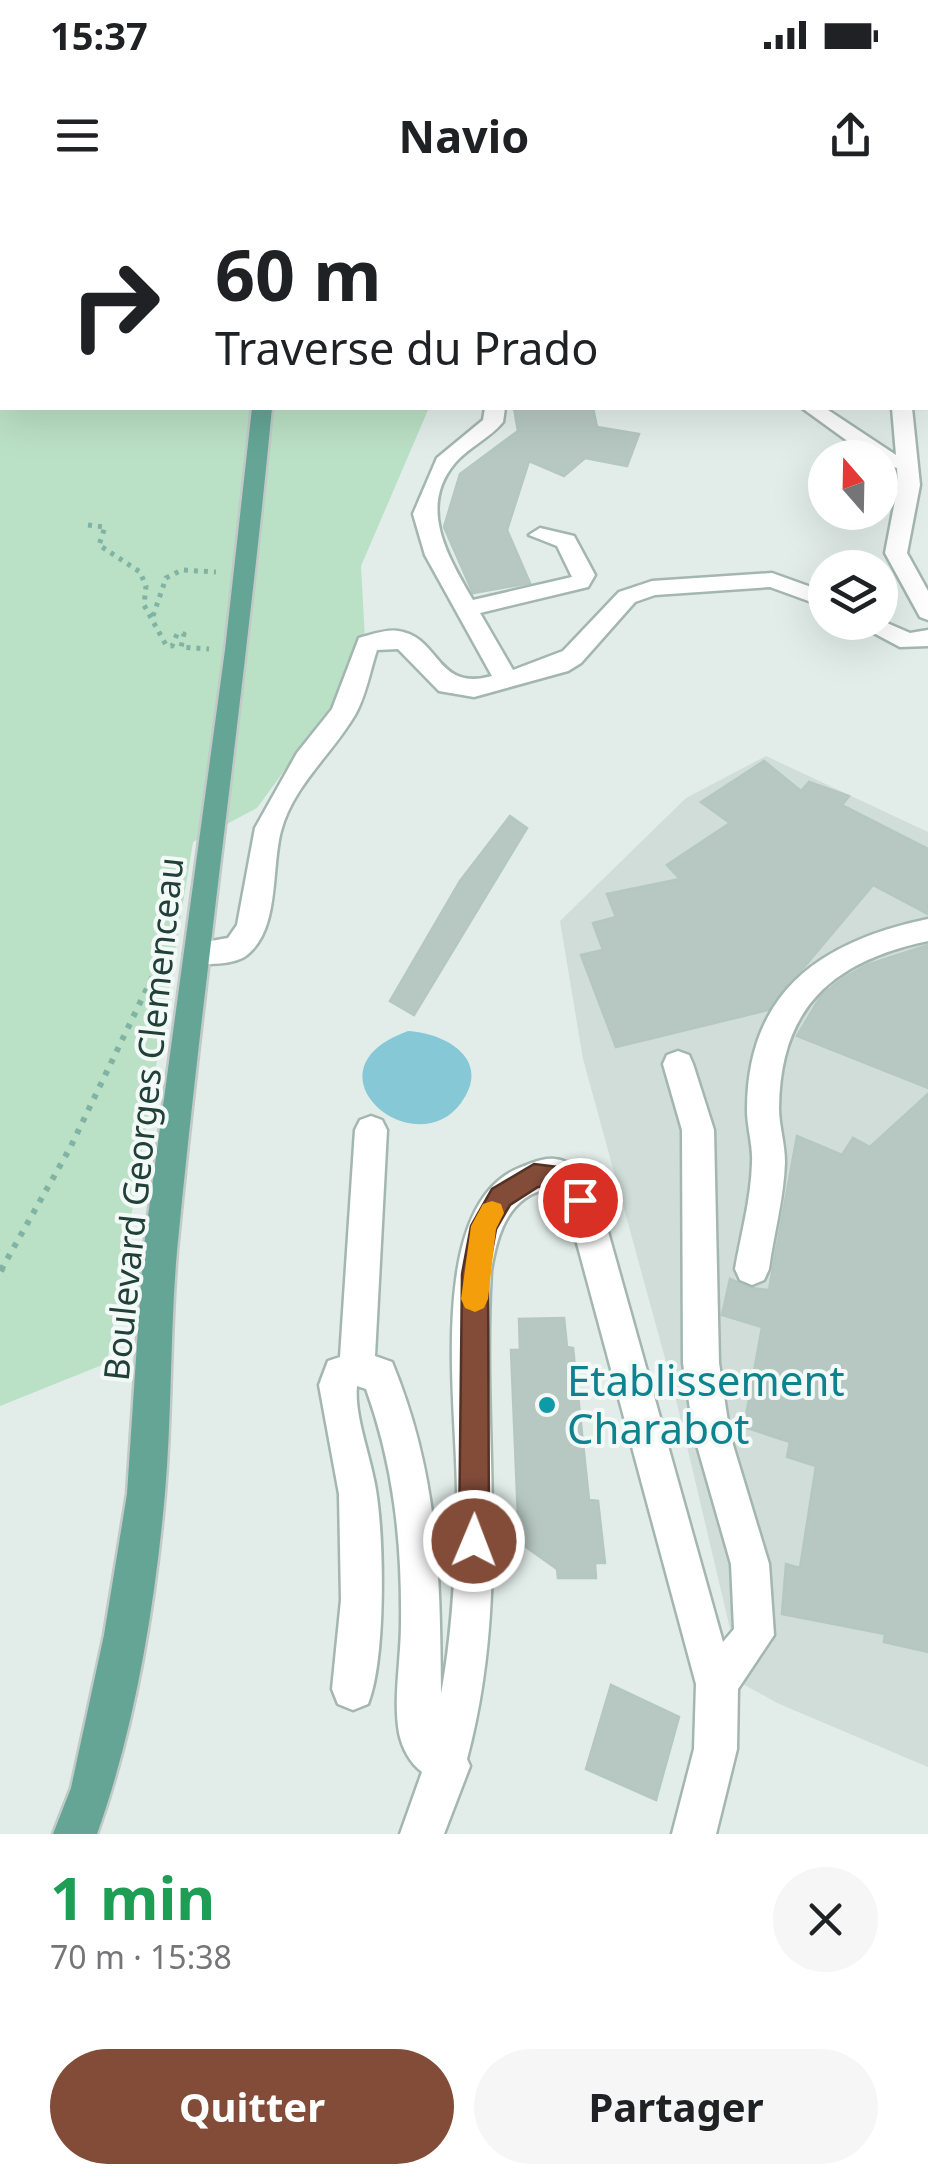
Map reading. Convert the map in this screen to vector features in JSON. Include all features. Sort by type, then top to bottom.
[{"type":"main road","name":"Boulevard Georges Clemenceau","points":[[74,1834],[92,1788],[124,1635],[146,1494],[160,1253],[237,650],[262,410]]},
{"type":"street","points":[[495,410],[492,422],[444,462],[424,514],[436,555],[507,681]]},
{"type":"street","points":[[815,410],[885,458],[905,464]]},
{"type":"street","points":[[902,410],[909,486],[896,553],[928,612]]},
{"type":"street","points":[[467,609],[580,582],[584,575],[566,542],[540,535]]},
{"type":"street","points":[[199,938],[236,948],[251,929],[268,828],[306,759],[344,712],[368,644],[380,639],[406,642],[448,684],[460,689],[507,681],[572,657],[617,606],[652,588],[772,580],[808,594]]},
{"type":"street","points":[[898,637],[908,642],[928,638]]},
{"type":"street","points":[[752,1269],[769,1154],[762,1112],[766,1069],[776,1034],[792,1004],[840,954],[891,936],[928,930]]},
{"type":"street","points":[[678,1064],[698,1130],[704,1381],[712,1435],[750,1564],[754,1635],[718,1680]]},
{"type":"street","points":[[357,1368],[370,1130]]},
{"type":"street","points":[[422,1834],[449,1766],[467,1680],[473,1580],[475,1274],[484,1226],[501,1197],[534,1175],[565,1176],[584,1210],[710,1666],[718,1680],[716,1754],[694,1834]]},
{"type":"street","points":[[353,1689],[362,1600],[358,1494],[337,1385],[341,1374],[357,1368],[379,1375],[405,1443],[418,1496],[424,1610],[420,1734],[426,1750],[449,1766]]},
{"type":"path","points":[[88,525],[105,527],[99,545],[140,572],[146,586],[144,605],[166,646],[172,646],[177,634],[184,634],[181,647],[237,650]]},
{"type":"path","points":[[153,618],[166,578],[182,570],[244,573]]},
{"type":"path","points":[[0,1271],[70,1148],[158,958],[199,938]]},
{"type":"shaded area","points":[[766,756],[928,832],[928,1767],[777,1703],[743,1684],[674,1391],[583,1059],[560,921],[686,798]]},
{"type":"green space","points":[[0,410],[428,410],[361,566],[366,658],[257,808],[193,842],[107,1363],[0,1406]]},
{"type":"water","points":[[408,1031],[450,1043],[468,1062],[472,1074],[469,1088],[461,1103],[441,1120],[418,1124],[395,1119],[376,1106],[364,1088],[364,1068],[377,1048]]},
{"type":"building","points":[[514,410],[593,410],[597,427],[639,434],[627,466],[585,458],[564,476],[529,461],[507,530],[530,583],[473,593],[444,527],[460,474],[518,431]]},
{"type":"building","points":[[764,761],[801,791],[809,782],[849,796],[842,805],[928,849],[928,914],[873,885],[768,1010],[616,1047],[581,955],[603,950],[593,923],[616,917],[607,894],[680,879],[667,865],[730,823],[701,802]]},
{"type":"building","points":[[510,816],[527,828],[414,1015],[390,1001],[460,881]]},
{"type":"building","points":[[928,945],[928,1088],[797,1036],[821,996],[842,979],[867,965]]},
{"type":"building","points":[[928,1094],[928,1652],[884,1642],[885,1634],[782,1614],[786,1564],[800,1568],[816,1466],[787,1457],[790,1442],[744,1427],[762,1327],[722,1315],[730,1279],[769,1290],[797,1136],[842,1155],[853,1138],[870,1147]]},
{"type":"building","name":"Etablissement Charabot","points":[[564,1318],[567,1347],[573,1348],[589,1500],[598,1501],[605,1563],[595,1563],[596,1578],[558,1578],[557,1569],[519,1542],[511,1350],[520,1350],[519,1319]]},
{"type":"building","points":[[611,1685],[679,1717],[656,1800],[586,1769]]},
{"type":"slow traffic","points":[[475,1299],[475,1274],[484,1226],[492,1213]]},
{"type":"place","name":"Etablissement Charabot","points":[[547,1405]]},
{"type":"route","points":[[474,1541],[475,1274],[484,1226],[501,1197],[534,1175],[565,1176],[580,1200]]}]
